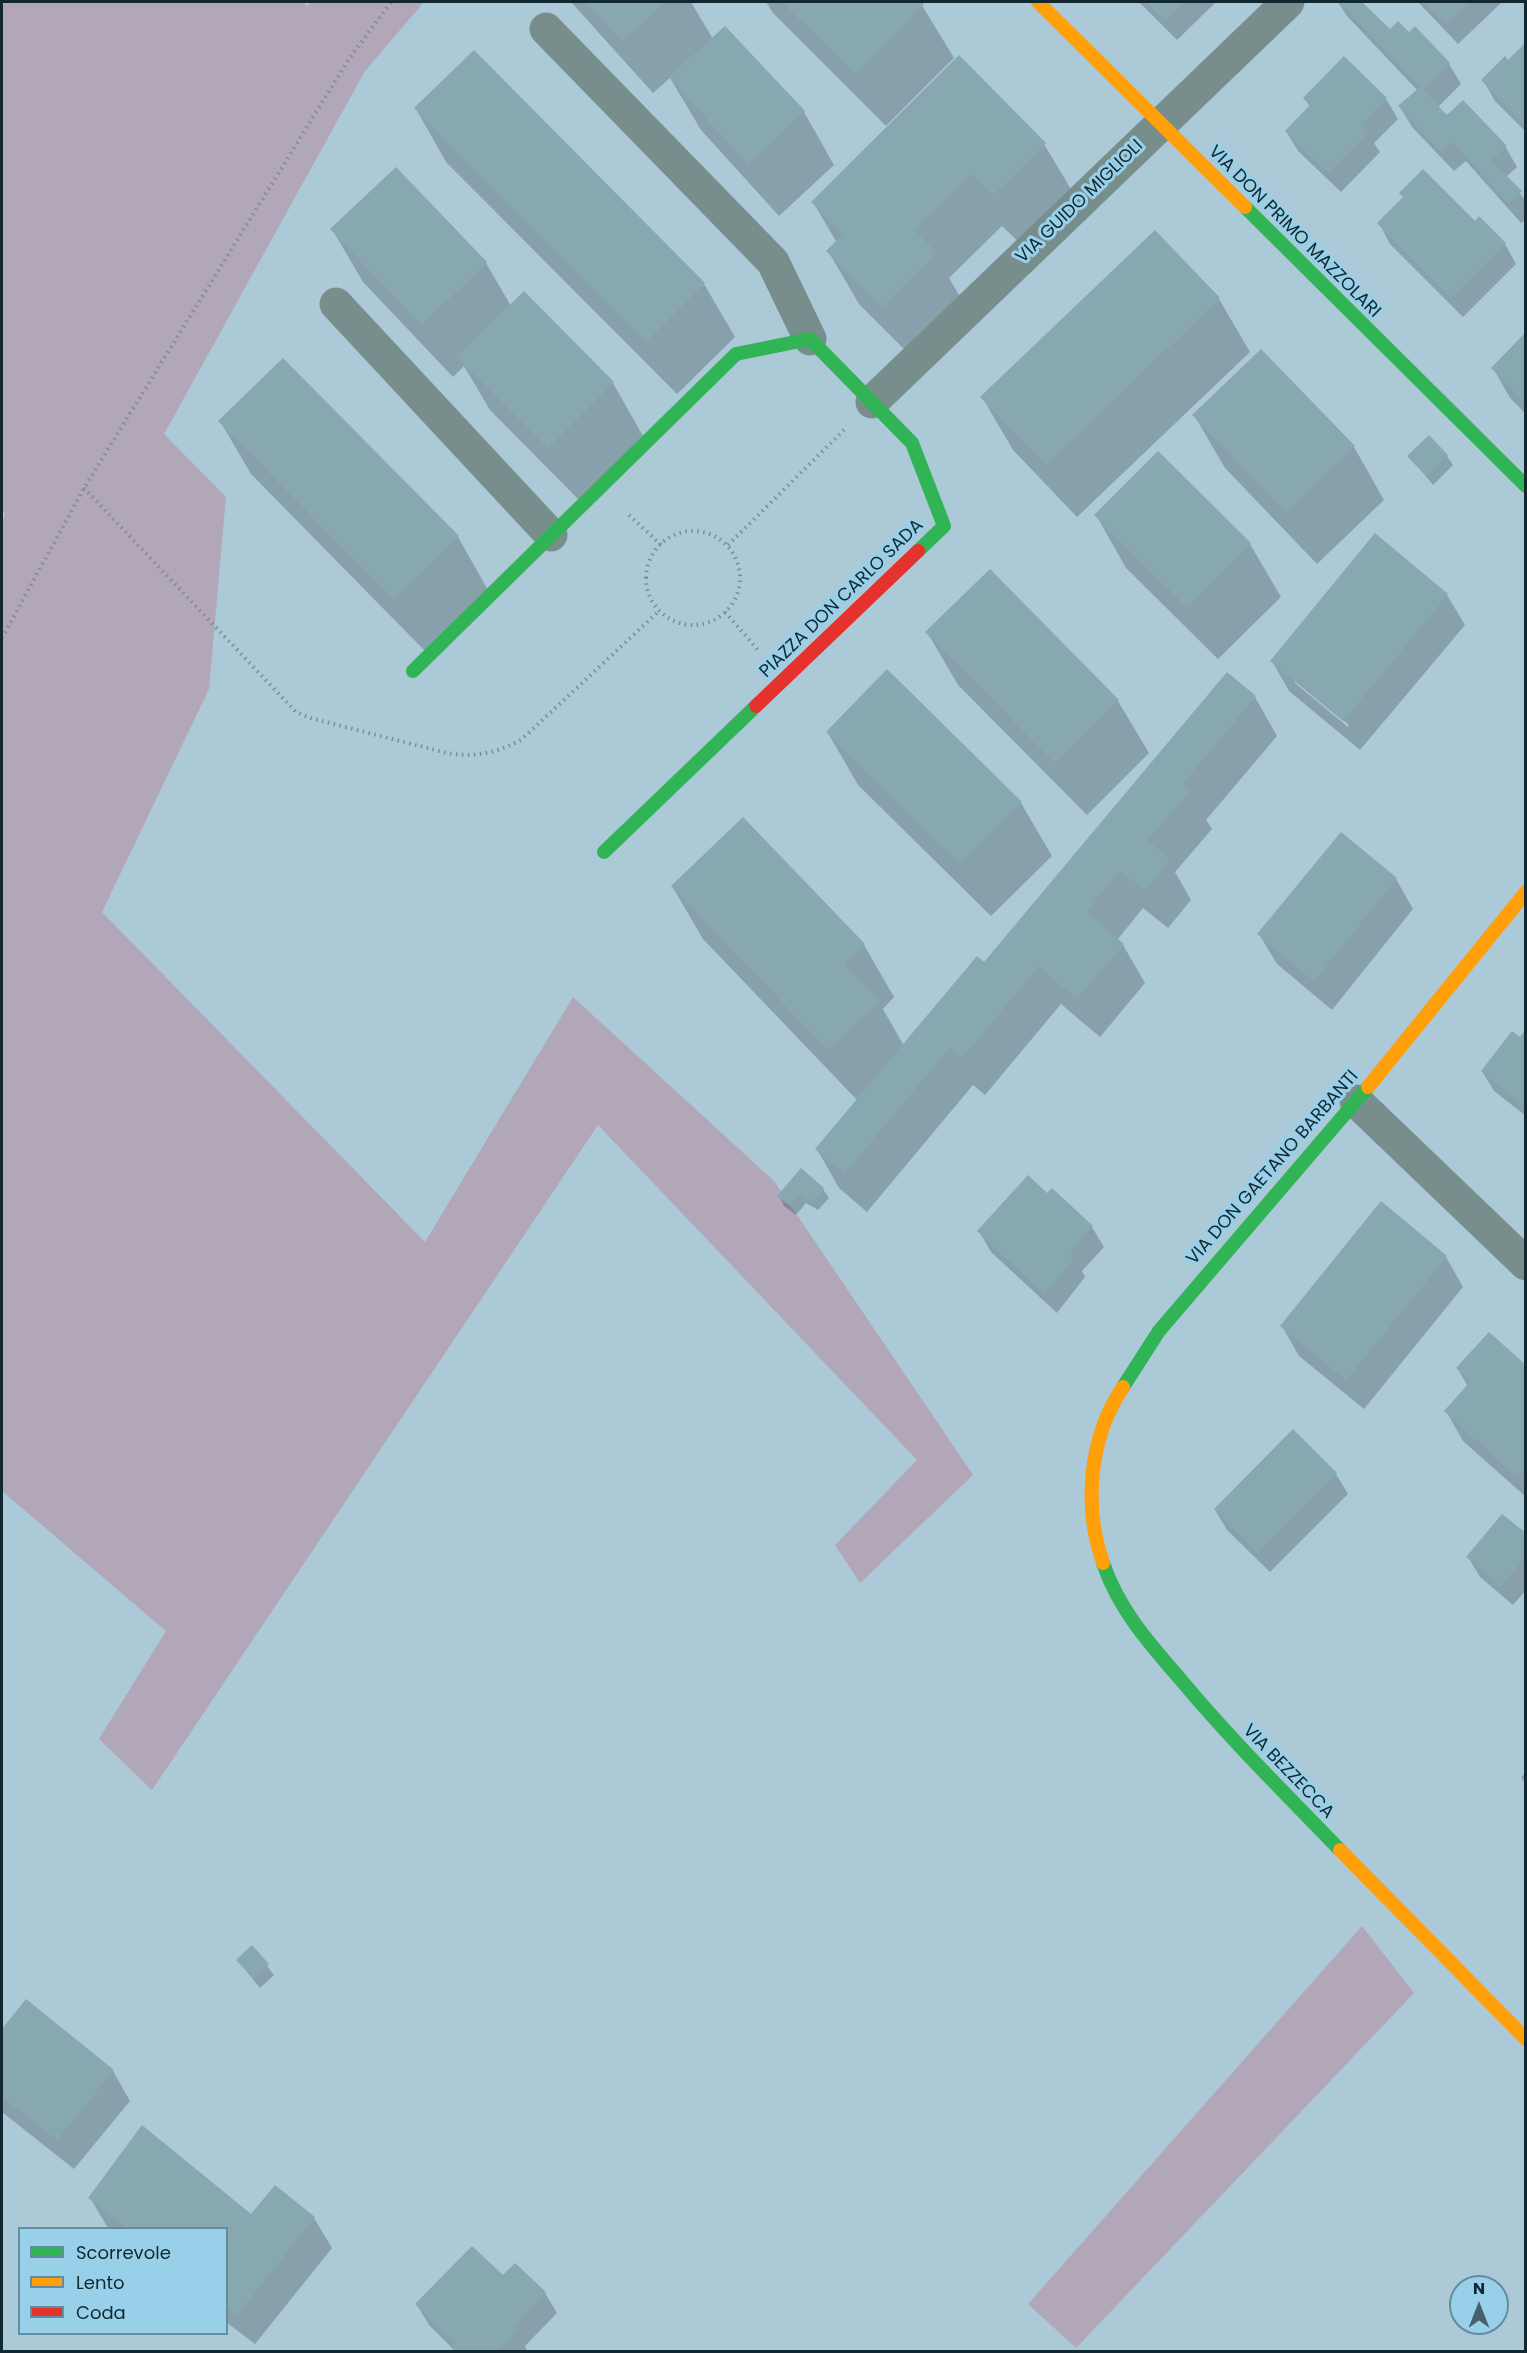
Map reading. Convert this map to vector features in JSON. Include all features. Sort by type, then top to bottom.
[{"type":"street","name":"VIA DON PRIMO MAZZOLARI","points":[[1038,2],[1526,486]]},
{"type":"street","name":"VIA GUIDO MIGLIOLI","points":[[872,402],[1288,2]]},
{"type":"street","points":[[413,670],[736,354],[810,339],[773,262],[546,29]]},
{"type":"street","points":[[336,304],[551,536]]},
{"type":"street","name":"PIAZZA DON CARLO SADA","points":[[604,852],[944,526],[912,443],[810,339]]},
{"type":"street","name":"VIA DON GAETANO BARBANTI","points":[[1092,1490],[1094,1461],[1101,1431],[1112,1402],[1127,1377],[1196,1284],[1356,1101],[1526,892]]},
{"type":"street","points":[[1356,1101],[1526,1264]]},
{"type":"street","name":"VIA BEZZECCA","points":[[1092,1490],[1092,1523],[1100,1556],[1112,1591],[1132,1623],[1228,1736],[1526,2039]]},
{"type":"path","points":[[2,638],[84,488],[349,59],[391,2]]},
{"type":"path","points":[[728,545],[872,402]]},
{"type":"path","points":[[84,488],[119,525]]},
{"type":"path","points":[[693,530],[717,537],[728,545],[735,554],[741,578],[735,602],[725,612],[717,620],[693,626],[669,620],[651,602],[645,578],[651,554],[669,537],[693,530]]},
{"type":"path","points":[[725,612],[784,679]]},
{"type":"shaded area","points":[[2,2],[304,2],[307,6],[311,2],[424,2],[365,71],[164,434],[226,497],[209,689],[102,912],[425,1242],[573,997],[774,1181],[973,1475],[860,1583],[835,1545],[917,1460],[598,1125],[152,1790],[99,1739],[166,1631],[2,1491],[2,524],[5,514],[2,510]]},
{"type":"shaded area","points":[[1362,1926],[1414,1993],[1076,2348],[1028,2304]]},
{"type":"building","points":[[586,2],[666,2],[622,41]]},
{"type":"building","points":[[782,2],[922,2],[924,4],[855,74]]},
{"type":"building","points":[[1146,2],[1184,2],[1165,21]]},
{"type":"building","points":[[1339,2],[1362,2],[1390,29],[1398,21],[1409,32],[1415,26],[1450,63],[1423,90],[1447,115],[1463,100],[1507,146],[1491,160],[1522,191],[1509,204],[1453,142],[1441,152],[1398,106],[1420,87]]},
{"type":"building","points":[[1424,2],[1470,2],[1446,24]]},
{"type":"building","points":[[725,26],[805,111],[748,164],[669,77]]},
{"type":"building","points":[[1526,42],[1526,125],[1481,80],[1505,56],[1508,60]]},
{"type":"building","points":[[474,50],[705,283],[646,342],[414,108]]},
{"type":"building","points":[[959,55],[1046,143],[993,195],[971,174],[914,230],[937,253],[882,307],[826,251],[843,234],[811,202]]},
{"type":"building","points":[[1344,56],[1387,98],[1362,124],[1369,131],[1328,173],[1285,131],[1310,105],[1303,98]]},
{"type":"building","points":[[396,167],[487,262],[422,325],[330,229]]},
{"type":"building","points":[[1423,169],[1475,221],[1479,216],[1506,243],[1451,298],[1377,223],[1403,197],[1399,193]]},
{"type":"building","points":[[1155,230],[1220,298],[1046,465],[980,397]]},
{"type":"building","points":[[524,291],[614,382],[548,448],[457,357]]},
{"type":"building","points":[[1524,334],[1526,335],[1526,403],[1491,368]]},
{"type":"building","points":[[1261,349],[1355,446],[1286,512],[1192,415]]},
{"type":"building","points":[[283,358],[459,536],[394,599],[218,421]]},
{"type":"building","points":[[1429,435],[1448,455],[1426,476],[1407,456]]},
{"type":"building","points":[[1158,451],[1251,543],[1187,607],[1094,515]]},
{"type":"building","points":[[1375,533],[1448,594],[1343,721],[1270,661]]},
{"type":"building","points":[[990,569],[1119,700],[1055,763],[925,632]]},
{"type":"building","points":[[887,669],[1022,802],[960,864],[826,732]]},
{"type":"building","points":[[1227,672],[1256,696],[1183,783],[1191,790],[1147,840],[1170,860],[1145,891],[1120,870],[1086,912],[1124,944],[1077,999],[1039,966],[962,1058],[950,1047],[844,1174],[815,1149],[977,956],[984,962]]},
{"type":"building","points":[[743,817],[865,944],[844,964],[880,1001],[828,1050],[671,886]]},
{"type":"building","points":[[1341,832],[1397,878],[1314,981],[1257,934]]},
{"type":"building","points":[[1526,1029],[1526,1100],[1522,1104],[1481,1071],[1512,1031],[1520,1037]]},
{"type":"building","points":[[801,1168],[824,1188],[812,1201],[800,1194],[790,1206],[777,1196]]},
{"type":"building","points":[[1028,1175],[1047,1193],[1052,1188],[1093,1226],[1070,1252],[1075,1256],[1045,1294],[977,1231]]},
{"type":"building","points":[[1381,1201],[1447,1256],[1346,1380],[1280,1326]]},
{"type":"building","points":[[1489,1332],[1526,1365],[1526,1468],[1517,1477],[1444,1411],[1471,1381],[1456,1368]]},
{"type":"building","points":[[1293,1429],[1337,1473],[1258,1553],[1214,1509]]},
{"type":"building","points":[[1502,1514],[1526,1533],[1526,1556],[1501,1586],[1466,1557]]},
{"type":"building","points":[[252,1945],[269,1964],[254,1979],[236,1960]]},
{"type":"building","points":[[26,1999],[114,2070],[57,2140],[2,2097],[2,2029]]},
{"type":"building","points":[[142,2125],[251,2214],[275,2185],[315,2217],[237,2315],[228,2308],[228,2227],[126,2227],[88,2198]]},
{"type":"building","points":[[472,2246],[503,2275],[515,2263],[546,2292],[514,2326],[518,2330],[497,2352],[457,2352],[452,2347],[455,2343],[415,2304]]},
{"type":"traffic: fast","points":[[1245,207],[1526,486]]},
{"type":"traffic: fast","points":[[413,671],[736,354],[810,339],[912,443],[944,526],[918,551]]},
{"type":"traffic: fast","points":[[604,852],[756,706]]},
{"type":"traffic: fast","points":[[1123,1387],[1159,1331],[1368,1087]]},
{"type":"traffic: fast","points":[[1103,1563],[1126,1611],[1158,1653],[1239,1745],[1340,1850]]},
{"type":"traffic: slow","points":[[1038,2],[1245,207]]},
{"type":"traffic: slow","points":[[1368,1087],[1526,892]]},
{"type":"traffic: slow","points":[[1103,1563],[1093,1519],[1093,1473],[1096,1450],[1103,1428],[1123,1387]]},
{"type":"traffic: slow","points":[[1340,1850],[1526,2039]]},
{"type":"traffic: jam","points":[[756,706],[918,551]]}]
